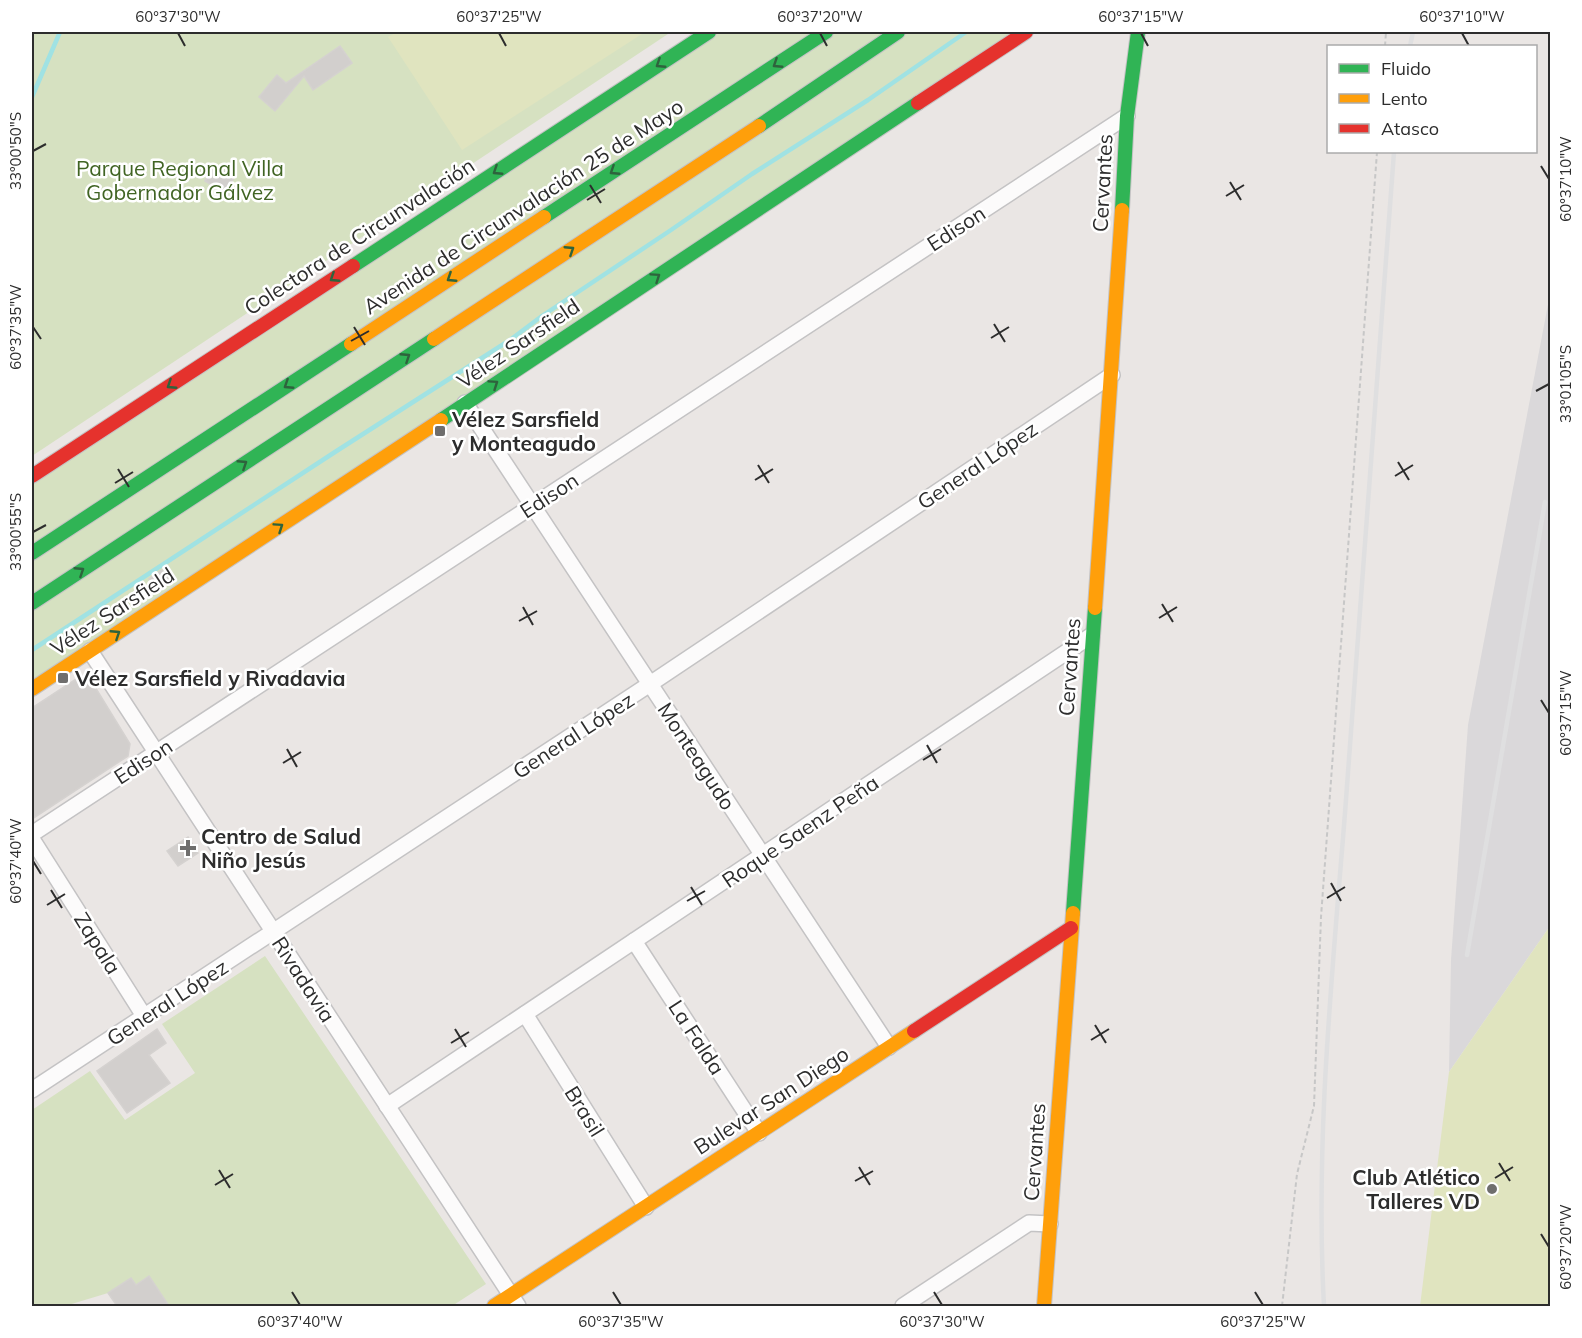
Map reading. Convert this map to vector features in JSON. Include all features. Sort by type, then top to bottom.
[{"type":"main road","name":"Colectora de Circunvalación","points":[[32,476],[709,32]]},
{"type":"main road","name":"Avenida de Circunvalación 25 de Mayo","points":[[32,553],[826,32]]},
{"type":"main road","points":[[32,603],[898,32]]},
{"type":"main road","name":"Vélez Sarsfield","points":[[32,688],[1026,32]]},
{"type":"main road","name":"Cervantes","points":[[1044,1306],[1112,375],[1127,116],[1138,32]]},
{"type":"main road","name":"Bulevar San Diego","points":[[494,1306],[514,1301],[646,1207],[1071,928]]},
{"type":"street","name":"Edison","points":[[32,836],[532,505],[1127,116]]},
{"type":"street","name":"General López","points":[[32,1090],[650,684],[1112,375]]},
{"type":"street","name":"Monteagudo","points":[[465,403],[889,1047]]},
{"type":"street","name":"Roque Saenz Peña","points":[[387,1106],[1092,635]]},
{"type":"street","name":"Rivadavia","points":[[90,651],[514,1301]]},
{"type":"street","name":"Zapala","points":[[32,836],[144,1016]]},
{"type":"street","name":"La Falda","points":[[634,941],[759,1133]]},
{"type":"street","name":"Brasil","points":[[525,1014],[646,1207]]},
{"type":"street","points":[[903,1306],[1029,1223],[1050,1224]]},
{"type":"path","points":[[1282,1306],[1297,1174],[1314,1106],[1321,906],[1377,153]]},
{"type":"shaded area","points":[[1550,294],[1550,926],[1449,1072],[1451,960],[1468,725]]},
{"type":"green space","name":"Parque Regional Villa Gobernador Gálvez","points":[[32,32],[671,32],[32,456]]},
{"type":"green space","points":[[397,32],[645,32],[462,150],[388,37]]},
{"type":"green space","points":[[709,32],[1026,32],[32,689],[32,476]]},
{"type":"green space","name":"Club Atlético Talleres VD","points":[[1550,926],[1550,1306],[1420,1306],[1449,1072]]},
{"type":"green space","points":[[265,956],[486,1284],[452,1306],[169,1306],[149,1276],[136,1285],[131,1278],[108,1293],[65,1306],[32,1306],[32,1110],[90,1071],[125,1120],[195,1073],[162,1024]]},
{"type":"building","points":[[340,46],[352,63],[313,90],[304,76],[275,111],[259,97],[277,75],[286,83]]},
{"type":"building","points":[[215,165],[234,178],[225,193],[205,181]]},
{"type":"building","points":[[162,570],[170,581],[157,590],[149,579]]},
{"type":"building","points":[[76,679],[92,682],[130,744],[128,756],[32,819],[32,708]]},
{"type":"building","points":[[188,837],[198,853],[178,866],[167,851]]},
{"type":"building","points":[[157,1029],[166,1043],[149,1055],[170,1083],[127,1113],[97,1071]]},
{"type":"building","points":[[149,1276],[169,1306],[117,1306],[108,1293],[131,1278],[136,1285]]},
{"type":"waterway","points":[[32,97],[60,32]]},
{"type":"waterway","points":[[32,650],[510,340],[752,174],[868,100],[966,32]]},
{"type":"railway","points":[[1410,45],[1413,32]]},
{"type":"railway","points":[[1324,1306],[1322,1183],[1326,1060],[1394,153]]},
{"type":"railway","points":[[1467,955],[1545,502]]},
{"type":"traffic: fast","points":[[353,266],[709,32]]},
{"type":"traffic: fast","points":[[544,217],[826,32]]},
{"type":"traffic: fast","points":[[759,126],[898,32]]},
{"type":"traffic: fast","points":[[1122,210],[1127,116],[1138,32]]},
{"type":"traffic: fast","points":[[441,420],[918,103]]},
{"type":"traffic: fast","points":[[32,603],[434,339]]},
{"type":"traffic: fast","points":[[32,553],[351,344]]},
{"type":"traffic: fast","points":[[1073,913],[1095,608]]},
{"type":"traffic: slow","points":[[434,339],[759,126]]},
{"type":"traffic: slow","points":[[1095,608],[1122,210]]},
{"type":"traffic: slow","points":[[351,344],[544,217]]},
{"type":"traffic: slow","points":[[32,689],[441,420]]},
{"type":"traffic: slow","points":[[1044,1306],[1073,913]]},
{"type":"traffic: slow","points":[[494,1306],[914,1031]]},
{"type":"traffic: jam","points":[[918,103],[1026,32]]},
{"type":"traffic: jam","points":[[32,476],[353,266]]},
{"type":"traffic: jam","points":[[914,1031],[1071,928]]},
{"type":"place","name":"Vélez Sarsfield y Monteagudo","points":[[440,431]]},
{"type":"place","name":"Vélez Sarsfield y Rivadavia","points":[[63,678]]},
{"type":"place","name":"Centro de Salud Niño Jesús","points":[[188,848]]},
{"type":"place","name":"Club Atlético Talleres VD","points":[[1492,1189]]}]
